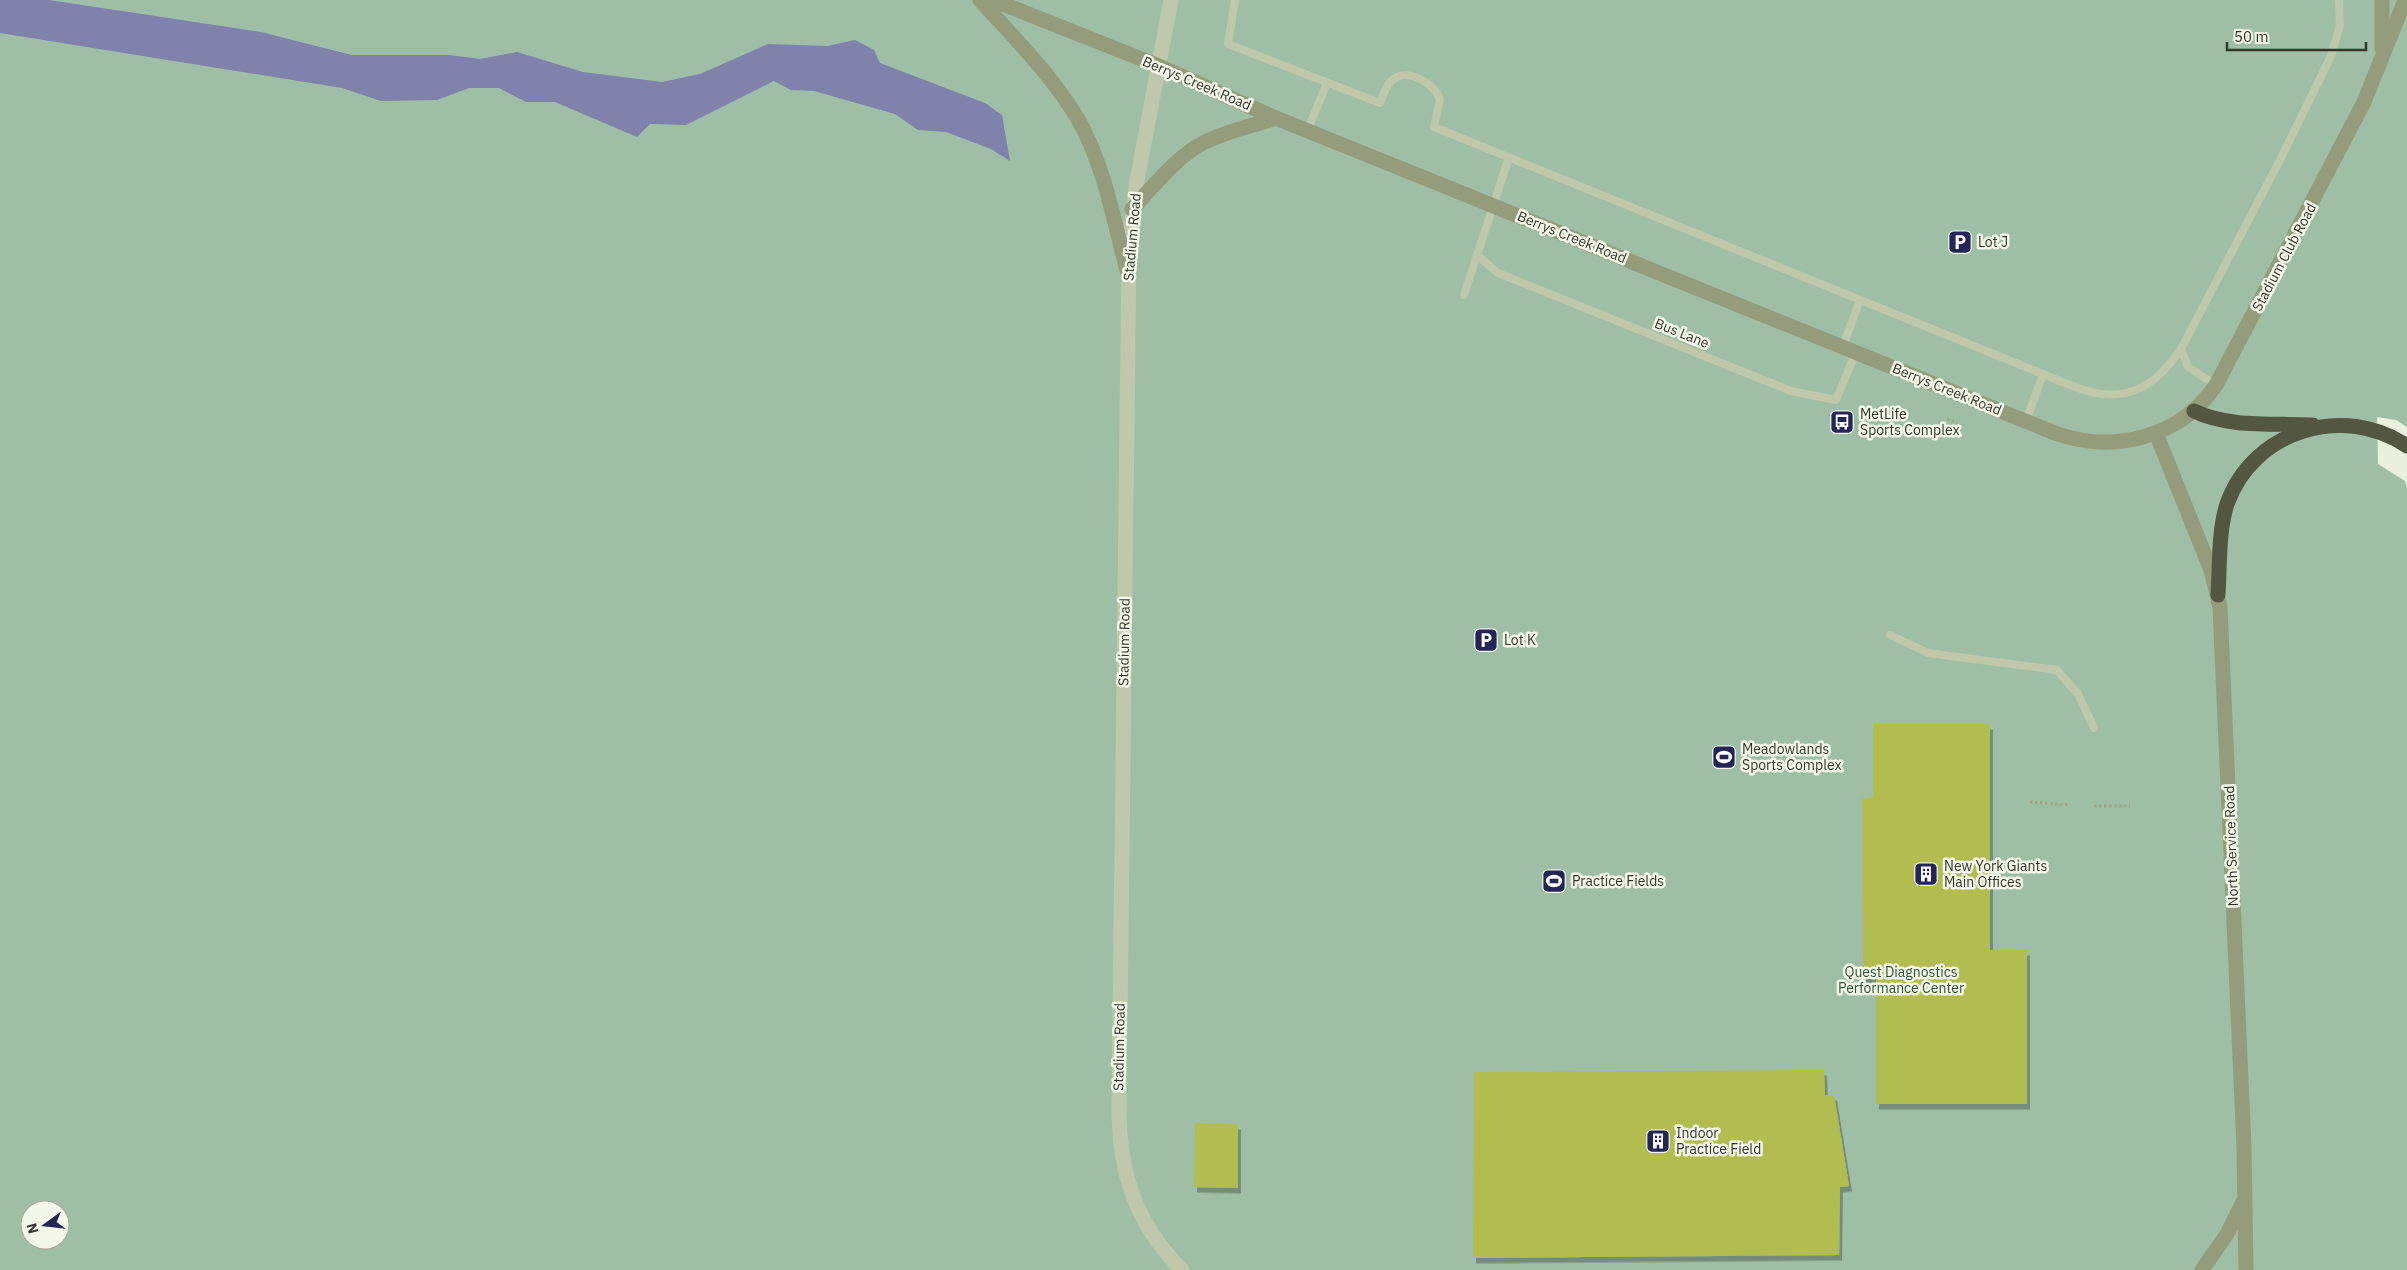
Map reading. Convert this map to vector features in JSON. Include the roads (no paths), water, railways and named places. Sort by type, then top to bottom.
[{"type":"highway","points":[[2194,411],[2233,422],[2319,426],[2343,425],[2367,428],[2390,436],[2407,446]]},
{"type":"highway","points":[[2218,595],[2224,518],[2227,504],[2239,481],[2247,470],[2267,451],[2299,432],[2319,426]]},
{"type":"street","points":[[980,0],[1043,70],[1080,122],[1102,178],[1128,274]]},
{"type":"street","name":"Berrys Creek Road","points":[[993,0],[1159,66],[1276,118],[1308,129],[2064,436],[2090,442],[2117,443],[2156,433]]},
{"type":"street","name":"Stadium Road","points":[[1171,0],[1132,208],[1128,274],[1119,1128],[1126,1177],[1138,1208],[1162,1249],[1182,1270]]},
{"type":"street","name":"Stadium Club Road","points":[[2382,0],[2382,57]]},
{"type":"street","name":"Stadium Club Road","points":[[2156,433],[2194,411],[2216,385],[2364,102],[2405,0]]},
{"type":"street","points":[[1132,208],[1172,167],[1194,149],[1216,138],[1276,118]]},
{"type":"street","name":"North Service Road","points":[[2156,433],[2208,564],[2218,595],[2245,1198],[2246,1270]]},
{"type":"street","points":[[2202,1270],[2227,1234],[2245,1198]]},
{"type":"lane","points":[[1235,0],[1228,44],[1380,103],[1386,88],[1395,78],[1406,75],[1418,79],[1434,87],[1440,99],[1434,126],[2043,374],[2088,392],[2108,396],[2120,395],[2141,388],[2156,380],[2181,349],[2328,62],[2340,25],[2339,0]]},
{"type":"lane","points":[[1308,129],[1327,82]]},
{"type":"lane","points":[[1464,295],[1509,157]]},
{"type":"lane","name":"Bus Lane","points":[[1477,255],[1498,273],[1791,391],[1836,400],[1849,349]]},
{"type":"lane","points":[[1849,349],[1860,300]]},
{"type":"lane","points":[[2181,349],[2188,367],[2216,385]]},
{"type":"lane","points":[[2026,421],[2043,374]]},
{"type":"lane","points":[[1890,636],[1928,653],[2057,670],[2078,694],[2094,728]]},
{"type":"water","points":[[0,0],[49,0],[261,32],[352,55],[449,55],[480,59],[517,52],[583,72],[662,82],[700,74],[768,44],[827,46],[855,40],[874,50],[880,63],[985,103],[1002,115],[1010,161],[991,149],[946,132],[918,130],[895,114],[814,91],[791,90],[774,81],[686,125],[650,124],[637,137],[555,102],[526,102],[499,88],[469,88],[437,100],[381,101],[342,88],[0,33]]},
{"type":"place","name":"Lot J","points":[[1960,242]]},
{"type":"place","name":"MetLife Sports Complex","points":[[1842,422]]},
{"type":"place","name":"Lot K","points":[[1486,640]]},
{"type":"place","name":"Meadowlands Sports Complex","points":[[1724,757]]},
{"type":"place","name":"New York Giants Main Offices","points":[[1926,874]]},
{"type":"place","name":"Practice Fields","points":[[1554,881]]},
{"type":"place","name":"Indoor Practice Field","points":[[1658,1141]]},
{"type":"park label","name":"Quest Diagnostics Performance Center","points":[[1901,980]]}]
